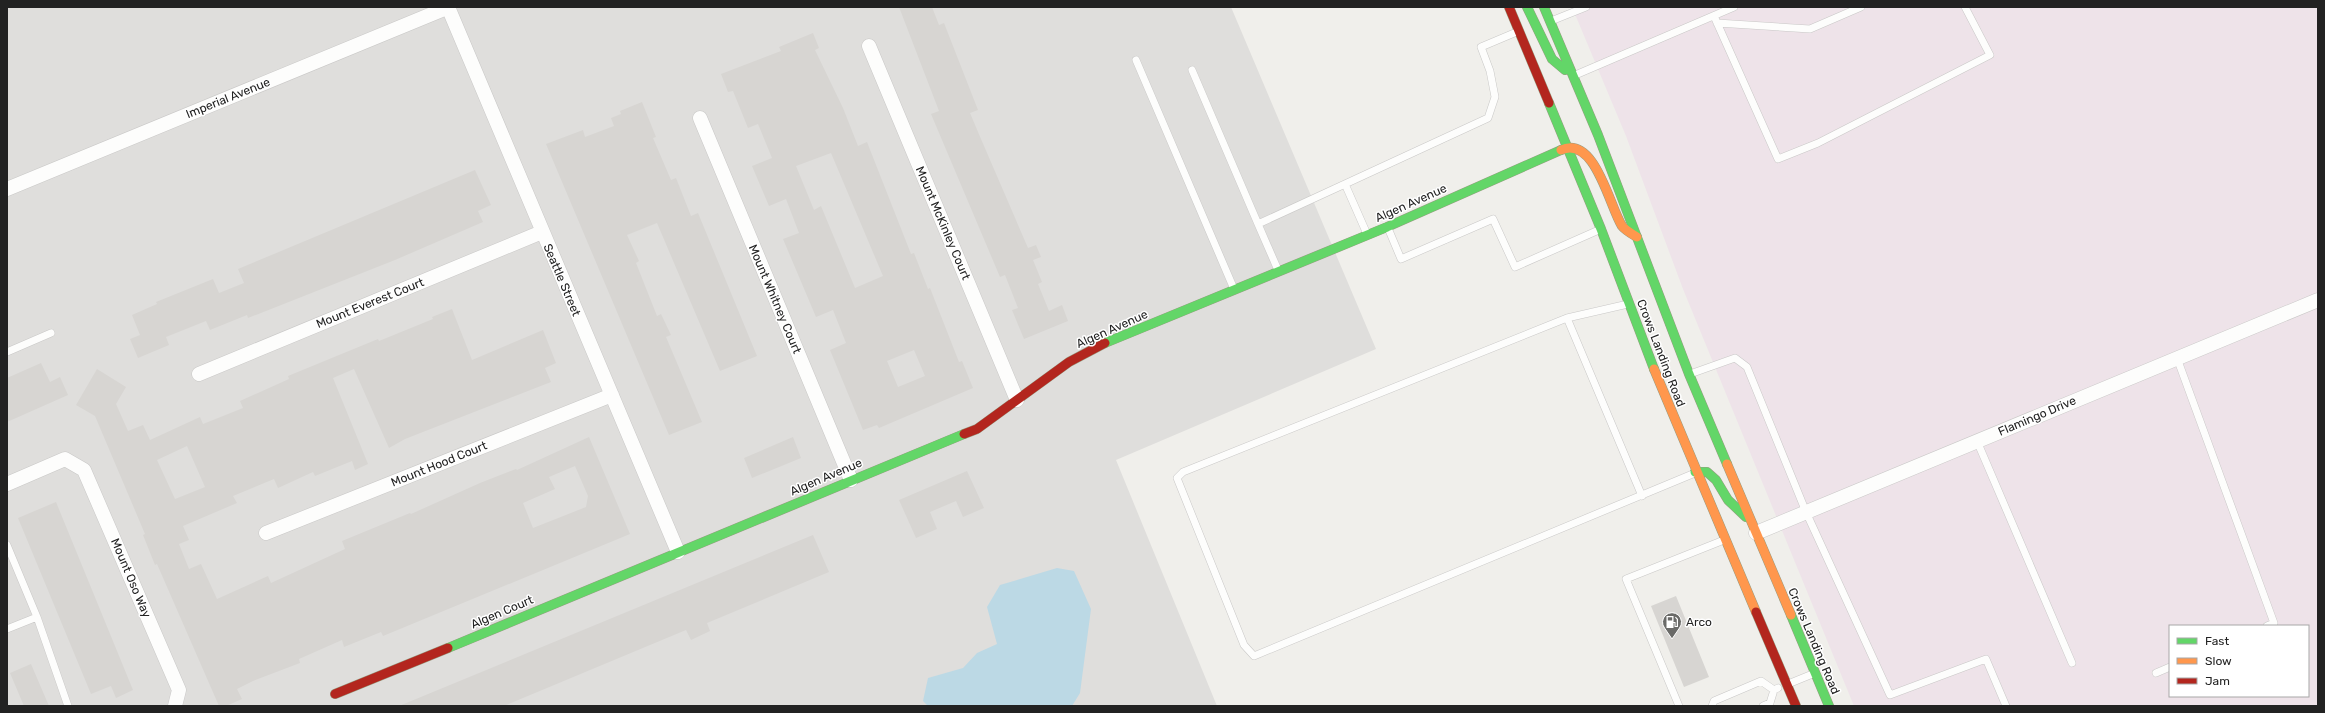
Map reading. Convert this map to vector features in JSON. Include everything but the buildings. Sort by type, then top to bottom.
[{"type":"main road","name":"Crows Landing Road","points":[[1509,7],[1601,229],[1628,304],[1695,472],[1796,706]]},
{"type":"main road","points":[[1527,7],[1552,59],[1573,76]]},
{"type":"main road","name":"Crows Landing Road","points":[[1544,7],[1637,237],[1689,374],[1829,706]]},
{"type":"main road","points":[[1567,147],[1578,148],[1592,160],[1623,227],[1637,237]]},
{"type":"main road","name":"Algen Avenue","points":[[678,552],[977,428],[1070,362],[1101,345],[1387,227],[1567,147]]},
{"type":"main road","points":[[1695,472],[1707,472],[1716,480],[1728,500],[1754,528]]},
{"type":"main road","name":"Algen Court","points":[[335,694],[678,552]]},
{"type":"street","name":"Imperial Avenue","points":[[7,189],[449,7]]},
{"type":"street","name":"Seattle Street","points":[[449,7],[542,232],[678,552]]},
{"type":"street","name":"Mount McKinley Court","points":[[869,46],[1017,400]]},
{"type":"street","name":"Mount Whitney Court","points":[[700,118],[851,480]]},
{"type":"street","name":"Mount Everest Court","points":[[199,374],[542,232]]},
{"type":"street","name":"Flamingo Drive","points":[[1754,528],[1806,512],[2318,300]]},
{"type":"street","name":"Mount Hood Court","points":[[266,533],[612,395]]},
{"type":"street","name":"Mount Oso Way","points":[[7,484],[66,459],[84,470],[179,690],[175,706]]},
{"type":"lane","points":[[1550,22],[1586,7]]},
{"type":"lane","points":[[1573,76],[1734,7]]},
{"type":"lane","points":[[1717,23],[1810,29],[1861,7]]},
{"type":"lane","points":[[1714,16],[1778,159],[1818,143],[1990,55],[1965,7]]},
{"type":"lane","points":[[1258,224],[1488,118],[1495,97],[1490,71],[1481,47],[1519,31]]},
{"type":"lane","points":[[1136,60],[1235,291]]},
{"type":"lane","points":[[1192,70],[1279,272]]},
{"type":"lane","points":[[1345,184],[1367,235]]},
{"type":"lane","points":[[1387,227],[1401,259],[1493,219],[1515,267],[1601,229]]},
{"type":"lane","points":[[1628,304],[1567,318],[1184,472],[1177,478],[1244,645],[1254,656],[1642,496],[1695,472]]},
{"type":"lane","points":[[1567,318],[1642,496]]},
{"type":"lane","points":[[7,352],[51,333]]},
{"type":"lane","points":[[1689,374],[1735,358],[1747,367],[1806,512],[1890,695],[1986,659],[2006,706]]},
{"type":"lane","points":[[2177,358],[2274,623],[2269,625]]},
{"type":"lane","points":[[1977,441],[2072,663]]},
{"type":"lane","points":[[1679,706],[1626,578],[1724,540]]},
{"type":"lane","points":[[7,545],[37,617],[68,706]]},
{"type":"lane","points":[[7,629],[37,617]]},
{"type":"lane","points":[[2156,673],[2169,667]]},
{"type":"lane","points":[[1774,690],[1815,673]]},
{"type":"lane","points":[[1712,706],[1714,701],[1762,681],[1774,690]]},
{"type":"lane","points":[[1763,706],[1770,703],[1774,690]]},
{"type":"shaded area","points":[[7,7],[1231,7],[1376,349],[1116,460],[1217,706],[7,706]]},
{"type":"shaded area","points":[[1572,7],[2318,7],[2318,706],[1854,706],[1683,289],[1626,136]]},
{"type":"water","points":[[1057,568],[1074,571],[1091,609],[1080,693],[1072,706],[928,706],[923,701],[928,678],[963,668],[977,653],[997,644],[987,607],[1000,585]]},
{"type":"traffic: fast","points":[[1527,7],[1552,59],[1565,70]]},
{"type":"traffic: fast","points":[[1544,7],[1598,135],[1689,374],[1727,464]]},
{"type":"traffic: fast","points":[[1549,103],[1601,229],[1654,369]]},
{"type":"traffic: fast","points":[[1105,343],[1387,227],[1561,150]]},
{"type":"traffic: fast","points":[[448,648],[964,434]]},
{"type":"traffic: fast","points":[[1695,472],[1707,472],[1716,480],[1728,500],[1746,517]]},
{"type":"traffic: fast","points":[[1791,615],[1829,706]]},
{"type":"traffic: slow","points":[[1561,150],[1573,148],[1583,153],[1592,162],[1599,174],[1622,226],[1637,237]]},
{"type":"traffic: slow","points":[[1654,369],[1756,612]]},
{"type":"traffic: slow","points":[[1727,464],[1791,615]]},
{"type":"traffic: jam","points":[[1509,7],[1549,103]]},
{"type":"traffic: jam","points":[[964,434],[977,429],[1069,362],[1105,343]]},
{"type":"traffic: jam","points":[[1756,612],[1796,706]]},
{"type":"traffic: jam","points":[[335,694],[448,648]]},
{"type":"place","name":"Arco","points":[[1672,639]]}]
